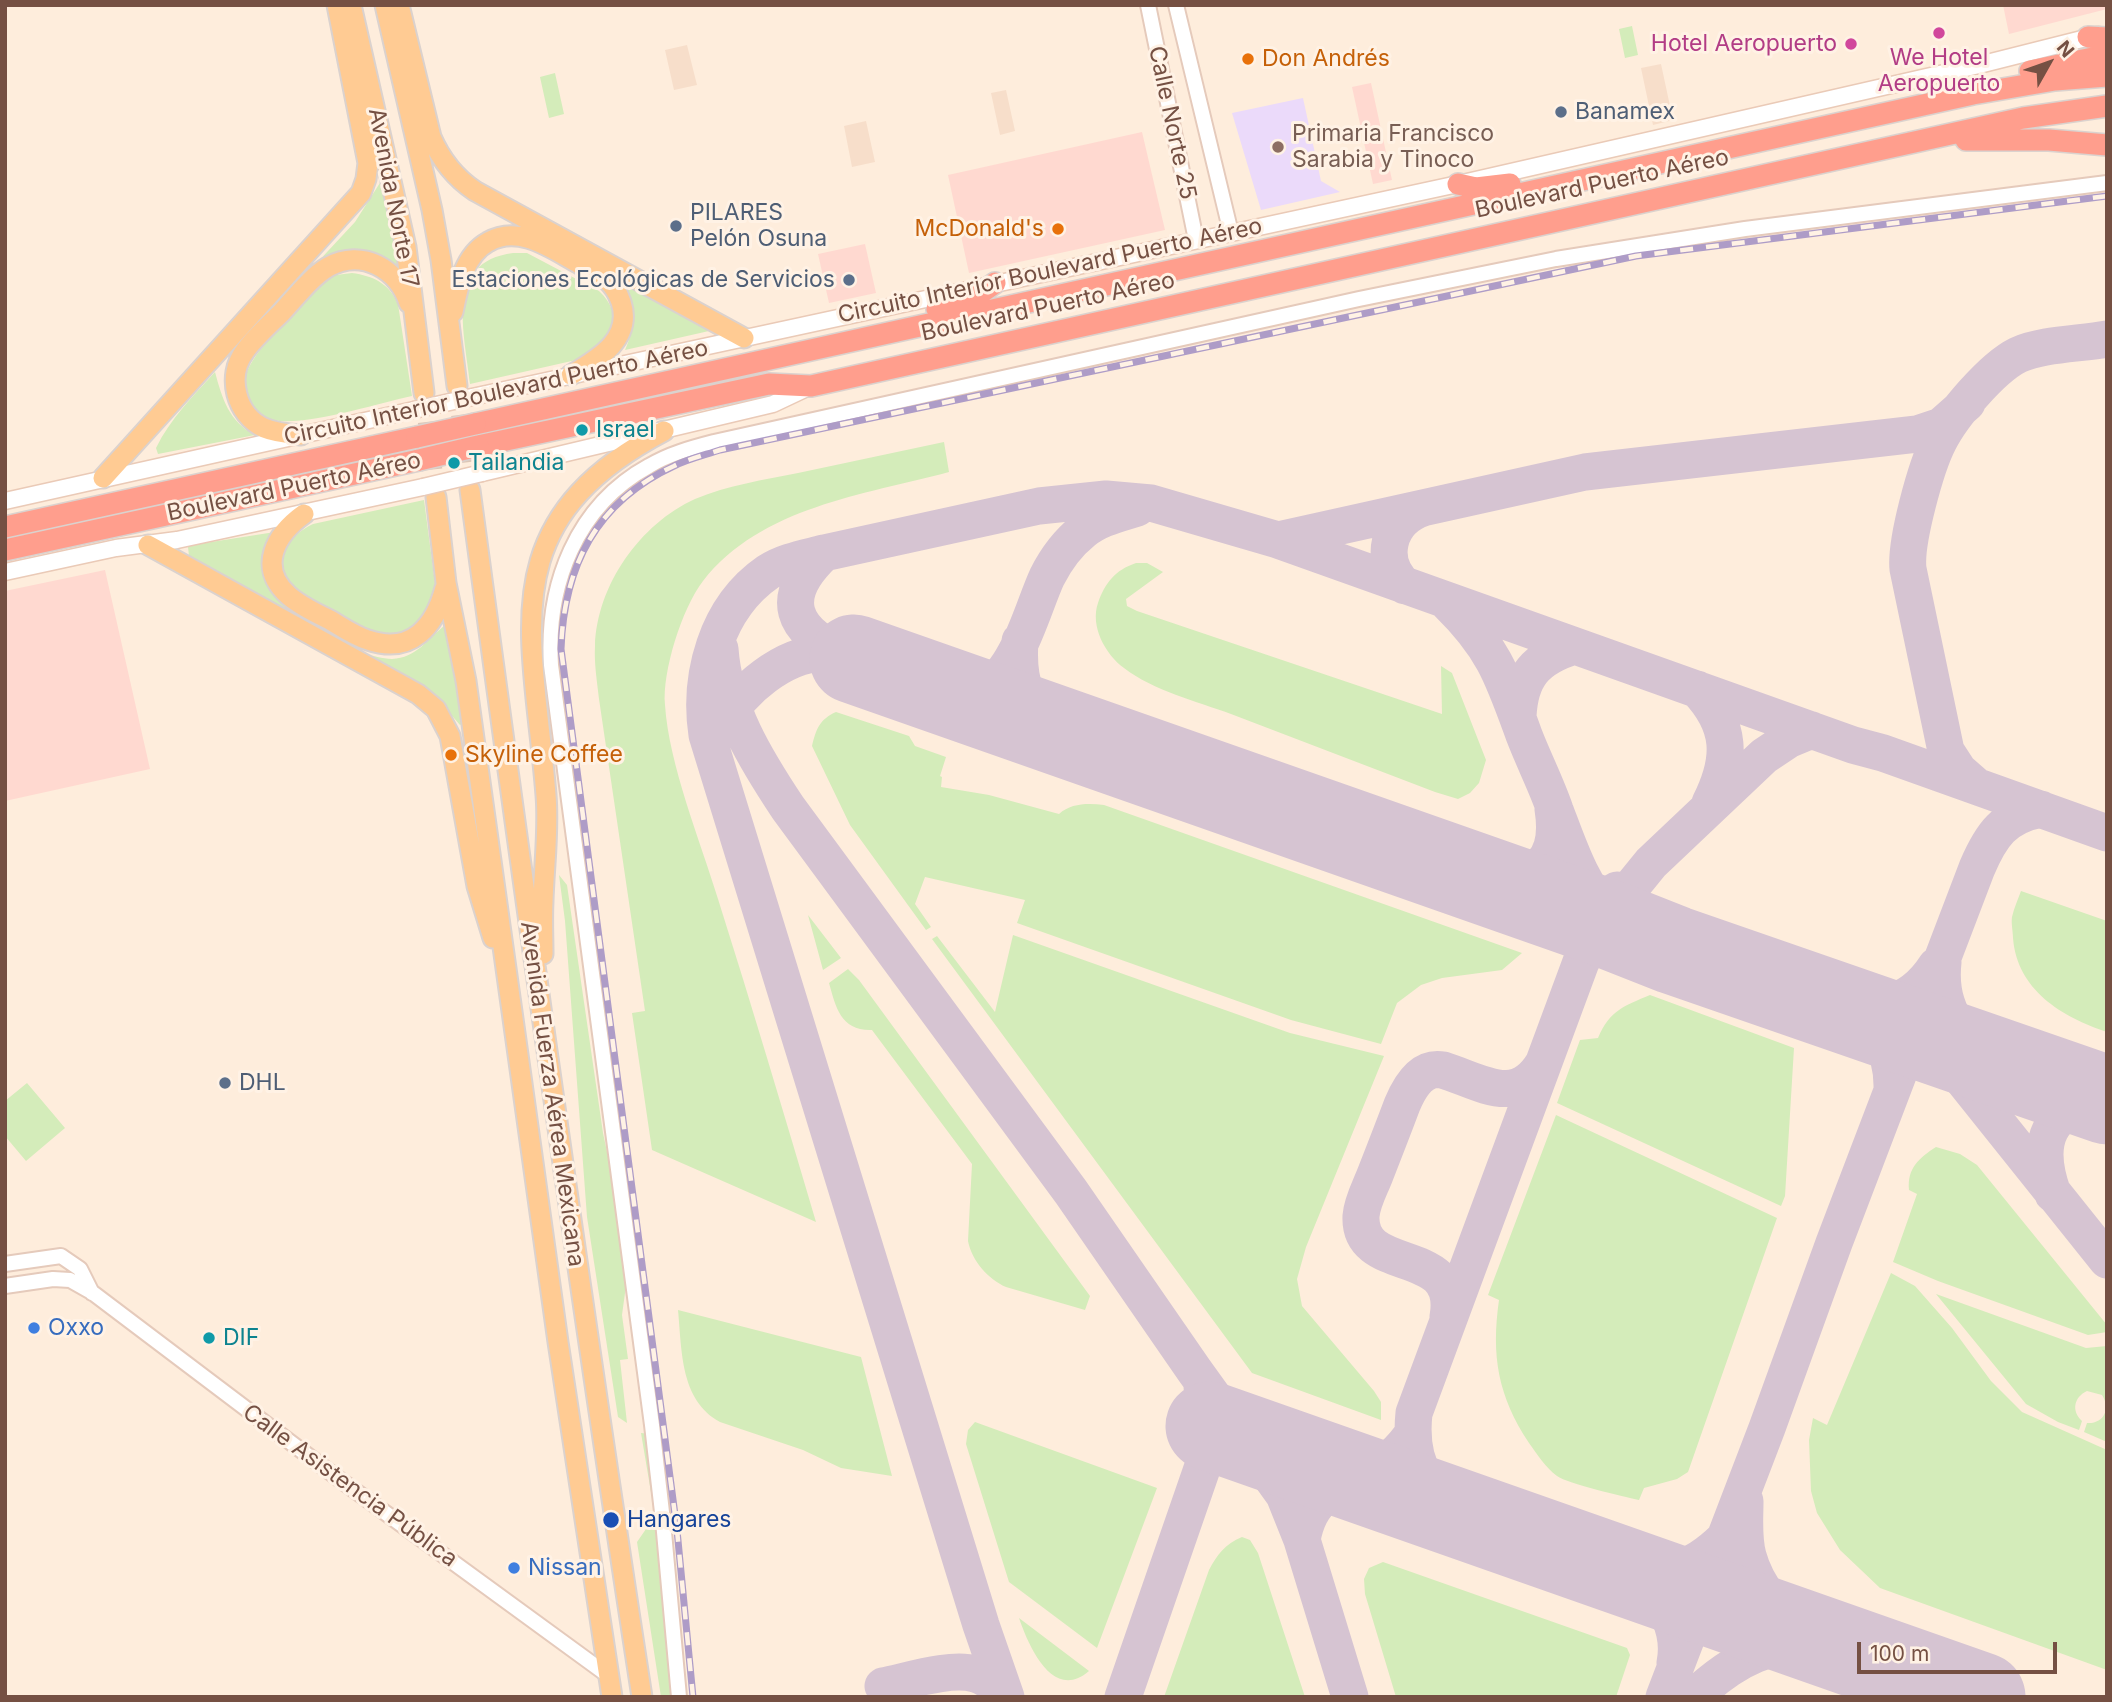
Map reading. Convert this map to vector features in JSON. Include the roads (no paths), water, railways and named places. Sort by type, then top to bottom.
[{"type":"highway","points":[[1973,94],[2017,74],[2107,55]]},
{"type":"highway","name":"Circuito Interior Boulevard Puerto Aéreo","points":[[5,527],[1973,94],[2055,80],[2107,76]]},
{"type":"highway","name":"Boulevard Puerto Aéreo","points":[[811,386],[2023,118],[2107,106]]},
{"type":"highway","points":[[1919,142],[2049,140],[2107,145]]},
{"type":"highway","points":[[1458,184],[1476,188],[1530,182],[1546,188]]},
{"type":"highway","points":[[881,335],[913,315],[971,299],[995,284]]},
{"type":"highway","points":[[5,550],[769,384],[811,386]]},
{"type":"main road","points":[[103,478],[361,193],[368,163],[337,5]]},
{"type":"main road","name":"Avenida Norte 17","points":[[351,5],[406,247],[415,324],[419,402]]},
{"type":"main road","name":"Avenida Norte 17","points":[[385,5],[432,210],[451,327],[465,392]]},
{"type":"main road","points":[[399,5],[431,137],[440,155],[458,178],[475,191],[744,338]]},
{"type":"main road","name":"Boulevard Puerto Aéreo","points":[[5,501],[301,435],[419,402],[571,375],[1458,184],[2100,36]]},
{"type":"main road","points":[[451,327],[462,275],[482,245],[507,236],[542,243],[606,279],[616,291],[622,307],[622,323],[613,345],[598,359],[571,375]]},
{"type":"main road","points":[[301,435],[274,432],[252,420],[238,398],[235,373],[245,350],[321,272],[339,262],[349,260],[378,265],[400,283],[415,324]]},
{"type":"main road","name":"Boulevard Puerto Aéreo","points":[[5,572],[116,548],[148,545],[429,492],[482,473],[773,404],[811,386]]},
{"type":"main road","points":[[546,1050],[543,902],[547,797],[530,646],[533,586],[550,536],[570,504],[612,464],[664,431]]},
{"type":"main road","name":"Avenida Fuerza Aérea Mexicana","points":[[470,490],[590,1361],[642,1697]]},
{"type":"main road","name":"Avenida Fuerza Aérea Mexicana","points":[[429,492],[466,681],[564,1382],[612,1697]]},
{"type":"main road","points":[[304,514],[286,528],[277,542],[273,558],[278,582],[296,601],[364,639],[389,645],[414,638],[434,618],[446,583]]},
{"type":"main road","points":[[148,545],[418,694],[436,709],[450,736],[477,886],[509,987]]},
{"type":"street","name":"Calle Norte 25","points":[[1147,5],[1196,240]]},
{"type":"street","name":"Calle Norte 25","points":[[1176,5],[1231,233]]},
{"type":"street","points":[[679,1697],[653,1439],[551,665],[553,603],[557,583],[572,546],[587,520],[615,489],[647,466],[684,450],[1359,299],[1644,243],[2107,183]]},
{"type":"street","name":"Calle Asistencia Pública","points":[[5,1264],[61,1256],[80,1269],[93,1293]]},
{"type":"street","name":"Calle Asistencia Pública","points":[[5,1286],[53,1279],[70,1280],[93,1293],[339,1479],[609,1676]]},
{"type":"tunnel","points":[[457,386],[470,490]]},
{"type":"tunnel","points":[[424,393],[436,497]]},
{"type":"railway","points":[[693,1697],[677,1530],[561,649],[569,590],[589,540],[605,518],[624,498],[647,481],[679,464],[720,450],[1636,256],[2107,196]]},
{"type":"place","name":"We Hotel Aeropuerto","points":[[1939,33]]},
{"type":"place","name":"Hotel Aeropuerto","points":[[1851,44]]},
{"type":"place","name":"Don Andrés","points":[[1248,59]]},
{"type":"place","name":"Banamex","points":[[1561,112]]},
{"type":"place","name":"Primaria Francisco Sarabia y Tinoco","points":[[1278,147]]},
{"type":"place","name":"PILARES Pelón Osuna","points":[[676,226]]},
{"type":"place","name":"McDonald's","points":[[1058,229]]},
{"type":"place","name":"Estaciones Ecológicas de Servicios","points":[[849,280]]},
{"type":"place","name":"Israel","points":[[582,430]]},
{"type":"place","name":"Tailandia","points":[[454,463]]},
{"type":"place","name":"Skyline Coffee","points":[[451,755]]},
{"type":"place","name":"DHL","points":[[225,1083]]},
{"type":"place","name":"Oxxo","points":[[34,1328]]},
{"type":"place","name":"DIF","points":[[209,1338]]},
{"type":"place","name":"Hangares","points":[[611,1520]]},
{"type":"place","name":"Nissan","points":[[514,1568]]}]
